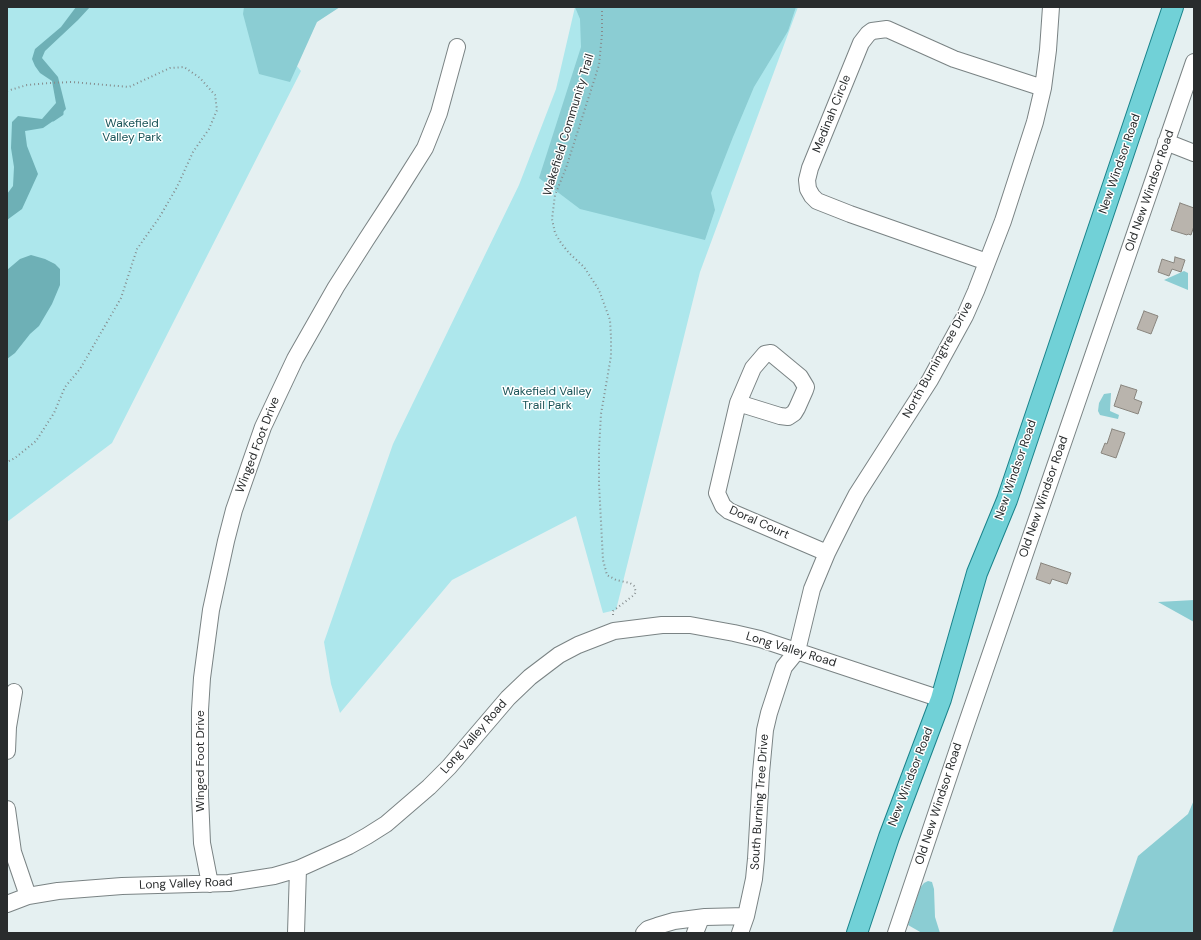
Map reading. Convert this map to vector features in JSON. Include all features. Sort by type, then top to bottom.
[{"type":"main road","name":"New Windsor Road","points":[[857,933],[888,837],[941,699],[977,573],[1007,500],[1173,7]]},
{"type":"street","name":"North Burningtree Drive","points":[[796,651],[812,589],[827,553],[857,494],[918,401],[944,356],[964,316],[1004,221],[1036,122],[1048,50],[1051,7]]},
{"type":"street","name":"Medinah Circle","points":[[987,262],[817,201],[808,189],[807,180],[810,168],[861,43],[872,31],[886,29],[954,58],[1042,88]]},
{"type":"street","name":"Winged Foot Drive","points":[[210,884],[202,843],[200,796],[200,710],[202,678],[211,610],[234,510],[263,427],[295,359],[336,287],[425,148],[439,113],[457,47]]},
{"type":"street","name":"Old New Windsor Road","points":[[896,933],[1194,62]]},
{"type":"street","points":[[1166,142],[1194,153]]},
{"type":"street","name":"Doral Court","points":[[738,402],[717,493],[723,506],[729,511],[827,553]]},
{"type":"street","name":"Long Valley Road","points":[[7,904],[28,896],[58,891],[102,887],[210,884],[274,876],[298,869],[349,846],[386,824],[429,787],[508,698],[530,677],[559,655],[583,643],[614,631],[662,625],[690,625],[713,628],[760,639],[941,699]]},
{"type":"street","name":"South Burning Tree Drive","points":[[740,933],[746,916],[754,879],[761,773],[769,713],[784,668],[796,651]]},
{"type":"street","points":[[7,751],[8,727],[14,692]]},
{"type":"street","points":[[7,809],[13,852],[28,896]]},
{"type":"street","points":[[296,933],[298,869]]},
{"type":"street","points":[[644,933],[648,929],[674,921],[746,916]]},
{"type":"street","points":[[695,933],[701,918]]},
{"type":"path","name":"Wakefield Community Trail","points":[[602,7],[602,34],[599,65],[566,168],[555,195],[552,219],[555,232],[561,243],[584,267],[599,290],[610,320],[611,356],[601,414],[599,450],[599,484],[603,560],[607,575],[616,580],[630,583],[634,586],[636,592],[613,611],[614,631]]},
{"type":"path","points":[[7,91],[27,85],[72,82],[129,87],[170,68],[184,67],[200,78],[215,95],[217,110],[209,129],[193,152],[177,187],[159,218],[137,249],[120,298],[80,369],[65,387],[54,413],[36,441],[15,458],[7,462]]},
{"type":"green space","name":"Wakefield Valley Park","points":[[7,7],[248,7],[301,71],[112,443],[7,522]]},
{"type":"green space","name":"Wakefield Valley Trail Park","points":[[575,7],[798,7],[700,272],[616,610],[603,613],[576,516],[452,580],[340,713],[331,684],[324,642],[393,444],[519,185],[556,89]]},
{"type":"shaded area","points":[[76,7],[90,7],[45,51],[42,58],[58,77],[66,109],[56,119],[43,128],[25,131],[27,146],[38,174],[22,209],[7,220],[7,194],[13,186],[14,167],[11,148],[12,122],[18,116],[42,119],[56,103],[52,81],[40,73],[32,59],[35,49],[61,27]]},
{"type":"shaded area","points":[[244,7],[340,7],[317,22],[290,82],[259,74],[243,14]]},
{"type":"shaded area","points":[[575,7],[796,7],[788,31],[754,87],[711,193],[715,210],[705,240],[580,209],[539,178],[581,47],[580,19]]},
{"type":"shaded area","points":[[31,255],[45,259],[55,264],[60,269],[60,285],[52,304],[39,326],[30,334],[15,353],[7,359],[7,270],[20,259]]},
{"type":"shaded area","points":[[1184,271],[1188,273],[1188,290],[1164,280]]},
{"type":"shaded area","points":[[1111,393],[1110,411],[1119,415],[1118,419],[1100,415],[1098,411],[1099,403],[1104,394]]},
{"type":"shaded area","points":[[1194,600],[1194,622],[1158,602]]},
{"type":"shaded area","points":[[1194,800],[1194,933],[1112,933],[1138,856],[1188,814]]},
{"type":"shaded area","points":[[928,881],[932,882],[934,889],[935,917],[940,933],[922,933],[908,925],[920,888]]},
{"type":"building","points":[[1180,203],[1194,208],[1194,226],[1191,235],[1171,230]]},
{"type":"building","points":[[1175,257],[1185,260],[1181,272],[1172,269],[1169,276],[1158,272],[1162,259],[1174,263]]},
{"type":"building","points":[[1144,311],[1158,316],[1151,334],[1137,329]]},
{"type":"building","points":[[1121,385],[1137,390],[1134,399],[1142,402],[1138,414],[1114,406]]},
{"type":"building","points":[[1112,429],[1125,433],[1116,458],[1101,453],[1105,443],[1107,444]]},
{"type":"building","points":[[1041,563],[1071,573],[1067,584],[1052,579],[1050,584],[1036,579]]},
{"type":"waterway","points":[[53,120],[62,114],[62,109]]}]
